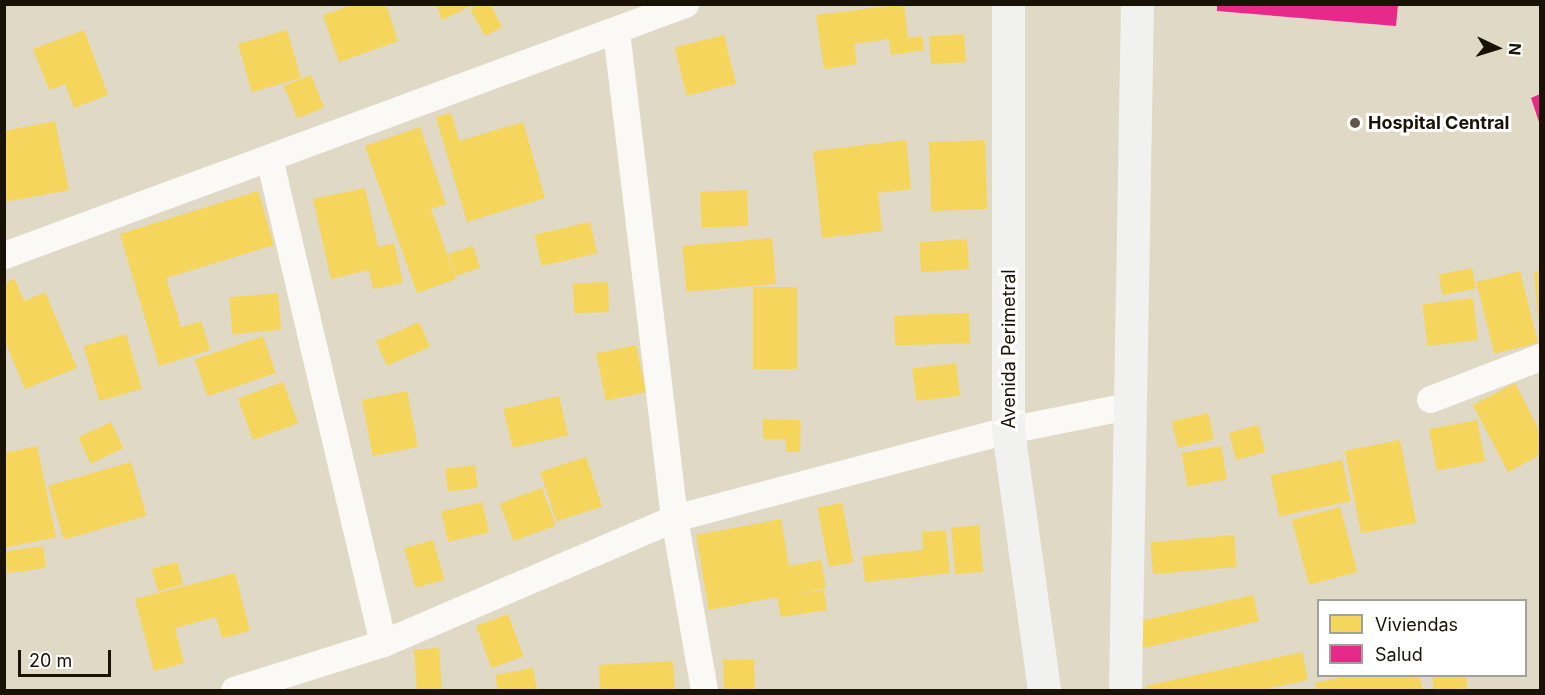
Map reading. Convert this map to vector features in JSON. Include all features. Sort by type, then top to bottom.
[{"type":"main road","name":"Avenida Perimetral","points":[[1008,4],[1008,430],[1044,690]]},
{"type":"main road","points":[[1125,690],[1128,406],[1137,4]]},
{"type":"street","points":[[4,255],[270,162],[685,4]]},
{"type":"street","points":[[616,31],[674,518],[704,690]]},
{"type":"street","points":[[270,162],[383,643]]},
{"type":"street","points":[[1430,399],[1540,357]]},
{"type":"street","points":[[234,690],[383,643],[674,518],[1008,430],[1128,406]]},
{"type":"building: Viviendas","points":[[355,4],[386,4],[398,41],[339,62],[323,15]]},
{"type":"building: Viviendas","points":[[436,4],[474,4],[442,20]]},
{"type":"building: Viviendas","points":[[479,4],[490,4],[502,27],[485,36],[470,9]]},
{"type":"building: Viviendas","points":[[904,4],[908,38],[922,36],[924,50],[891,55],[889,39],[854,44],[857,64],[824,69],[816,15]]},
{"type":"building: Viviendas","points":[[84,30],[108,95],[74,108],[65,84],[49,90],[33,49]]},
{"type":"building: Viviendas","points":[[287,30],[301,78],[252,92],[238,44]]},
{"type":"building: Viviendas","points":[[964,34],[966,62],[931,64],[929,36]]},
{"type":"building: Viviendas","points":[[724,35],[736,84],[687,96],[675,47]]},
{"type":"building: Viviendas","points":[[311,75],[324,107],[297,118],[284,86]]},
{"type":"building: Viviendas","points":[[451,113],[459,141],[523,122],[545,198],[467,222],[436,117]]},
{"type":"building: Viviendas","points":[[55,121],[69,190],[4,202],[4,131]]},
{"type":"building: Viviendas","points":[[420,127],[446,204],[431,209],[456,279],[417,293],[365,146]]},
{"type":"building: Viviendas","points":[[906,140],[911,189],[878,193],[882,231],[822,238],[813,151]]},
{"type":"building: Viviendas","points":[[985,140],[987,209],[931,211],[929,142]]},
{"type":"building: Viviendas","points":[[365,188],[378,247],[394,243],[403,283],[373,289],[369,270],[331,279],[313,199]]},
{"type":"building: Viviendas","points":[[747,190],[748,226],[701,228],[700,192]]},
{"type":"building: Viviendas","points":[[258,191],[274,245],[166,278],[181,327],[201,321],[210,350],[159,366],[120,234]]},
{"type":"building: Viviendas","points":[[590,222],[597,253],[542,266],[534,235]]},
{"type":"building: Viviendas","points":[[772,238],[776,284],[686,292],[682,246]]},
{"type":"building: Viviendas","points":[[967,239],[969,269],[921,272],[919,242]]},
{"type":"building: Viviendas","points":[[473,246],[480,268],[455,276],[448,254]]},
{"type":"building: Viviendas","points":[[1472,268],[1476,289],[1443,295],[1439,274]]},
{"type":"building: Viviendas","points":[[1520,271],[1538,343],[1494,354],[1476,282]]},
{"type":"building: Viviendas","points":[[1540,271],[1540,318],[1538,318],[1534,272]]},
{"type":"building: Viviendas","points":[[15,279],[24,301],[45,292],[77,368],[25,389],[4,339],[4,283]]},
{"type":"building: Viviendas","points":[[608,282],[609,312],[574,313],[573,283]]},
{"type":"building: Viviendas","points":[[753,287],[797,287],[797,369],[753,369]]},
{"type":"building: Viviendas","points":[[278,293],[281,330],[232,334],[229,297]]},
{"type":"building: Viviendas","points":[[1473,298],[1478,340],[1427,346],[1422,304]]},
{"type":"building: Viviendas","points":[[969,313],[970,343],[895,346],[894,316]]},
{"type":"building: Viviendas","points":[[419,322],[430,347],[387,366],[376,341]]},
{"type":"building: Viviendas","points":[[126,334],[142,389],[99,401],[84,346]]},
{"type":"building: Viviendas","points":[[263,336],[276,373],[208,396],[195,359]]},
{"type":"building: Viviendas","points":[[636,345],[646,392],[606,400],[596,354]]},
{"type":"building: Viviendas","points":[[956,363],[960,396],[916,401],[912,368]]},
{"type":"building: Viviendas","points":[[283,382],[298,423],[253,440],[238,398]]},
{"type":"building: Viviendas","points":[[1515,383],[1540,432],[1540,455],[1508,472],[1473,405]]},
{"type":"building: Viviendas","points":[[407,391],[418,447],[373,456],[362,400]]},
{"type":"building: Viviendas","points":[[559,396],[568,435],[512,448],[503,409]]},
{"type":"building: Viviendas","points":[[1208,413],[1214,439],[1178,448],[1172,421]]},
{"type":"building: Viviendas","points":[[763,419],[801,420],[800,452],[786,452],[786,439],[763,439]]},
{"type":"building: Viviendas","points":[[1477,420],[1485,461],[1437,471],[1429,429]]},
{"type":"building: Viviendas","points":[[111,422],[123,448],[91,463],[78,437]]},
{"type":"building: Viviendas","points":[[1258,425],[1265,452],[1236,460],[1229,433]]},
{"type":"building: Viviendas","points":[[1400,440],[1416,522],[1361,533],[1345,451]]},
{"type":"building: Viviendas","points":[[37,446],[56,537],[4,548],[4,453]]},
{"type":"building: Viviendas","points":[[1221,446],[1227,479],[1188,486],[1182,453]]},
{"type":"building: Viviendas","points":[[586,457],[602,506],[556,521],[540,472]]},
{"type":"building: Viviendas","points":[[1342,460],[1351,501],[1279,516],[1271,475]]},
{"type":"building: Viviendas","points":[[131,462],[146,516],[64,540],[48,486]]},
{"type":"building: Viviendas","points":[[475,465],[478,488],[448,491],[445,469]]},
{"type":"building: Viviendas","points":[[542,488],[556,526],[513,541],[500,503]]},
{"type":"building: Viviendas","points":[[482,502],[489,532],[448,542],[441,511]]},
{"type":"building: Viviendas","points":[[842,503],[853,562],[829,567],[817,508]]},
{"type":"building: Viviendas","points":[[1340,507],[1357,572],[1309,585],[1292,520]]},
{"type":"building: Viviendas","points":[[781,519],[789,566],[821,560],[826,588],[794,595],[824,590],[827,610],[781,617],[777,597],[709,610],[696,535]]},
{"type":"building: Viviendas","points":[[979,525],[983,572],[955,574],[951,527]]},
{"type":"building: Viviendas","points":[[946,530],[950,573],[865,582],[862,556],[923,550],[922,532]]},
{"type":"building: Viviendas","points":[[1234,535],[1237,567],[1153,574],[1150,542]]},
{"type":"building: Viviendas","points":[[433,540],[444,579],[415,588],[404,548]]},
{"type":"building: Viviendas","points":[[43,546],[46,568],[7,573],[4,551]]},
{"type":"building: Viviendas","points":[[177,562],[183,584],[158,591],[152,569]]},
{"type":"building: Viviendas","points":[[235,573],[250,631],[222,638],[216,617],[175,628],[184,663],[154,671],[135,599]]},
{"type":"building: Viviendas","points":[[1253,595],[1259,621],[1134,650],[1128,624]]},
{"type":"building: Viviendas","points":[[508,614],[523,656],[491,668],[476,626]]},
{"type":"building: Viviendas","points":[[439,648],[442,690],[417,690],[414,650]]},
{"type":"building: Viviendas","points":[[1302,652],[1308,680],[1261,690],[1146,690],[1145,686]]},
{"type":"building: Viviendas","points":[[754,659],[755,690],[724,690],[723,660]]},
{"type":"building: Viviendas","points":[[673,661],[675,690],[600,690],[599,665]]},
{"type":"building: Viviendas","points":[[533,668],[537,690],[498,690],[495,675]]},
{"type":"building: Viviendas","points":[[1342,677],[1419,677],[1423,690],[1317,690],[1315,683]]},
{"type":"building: Viviendas","points":[[1433,677],[1467,677],[1467,690],[1433,690]]},
{"type":"building: Salud","points":[[1217,4],[1398,4],[1396,26],[1217,11]]},
{"type":"building: Salud","points":[[1540,94],[1540,125],[1531,98]]},
{"type":"place","name":"Hospital Central","points":[[1355,123]]}]
